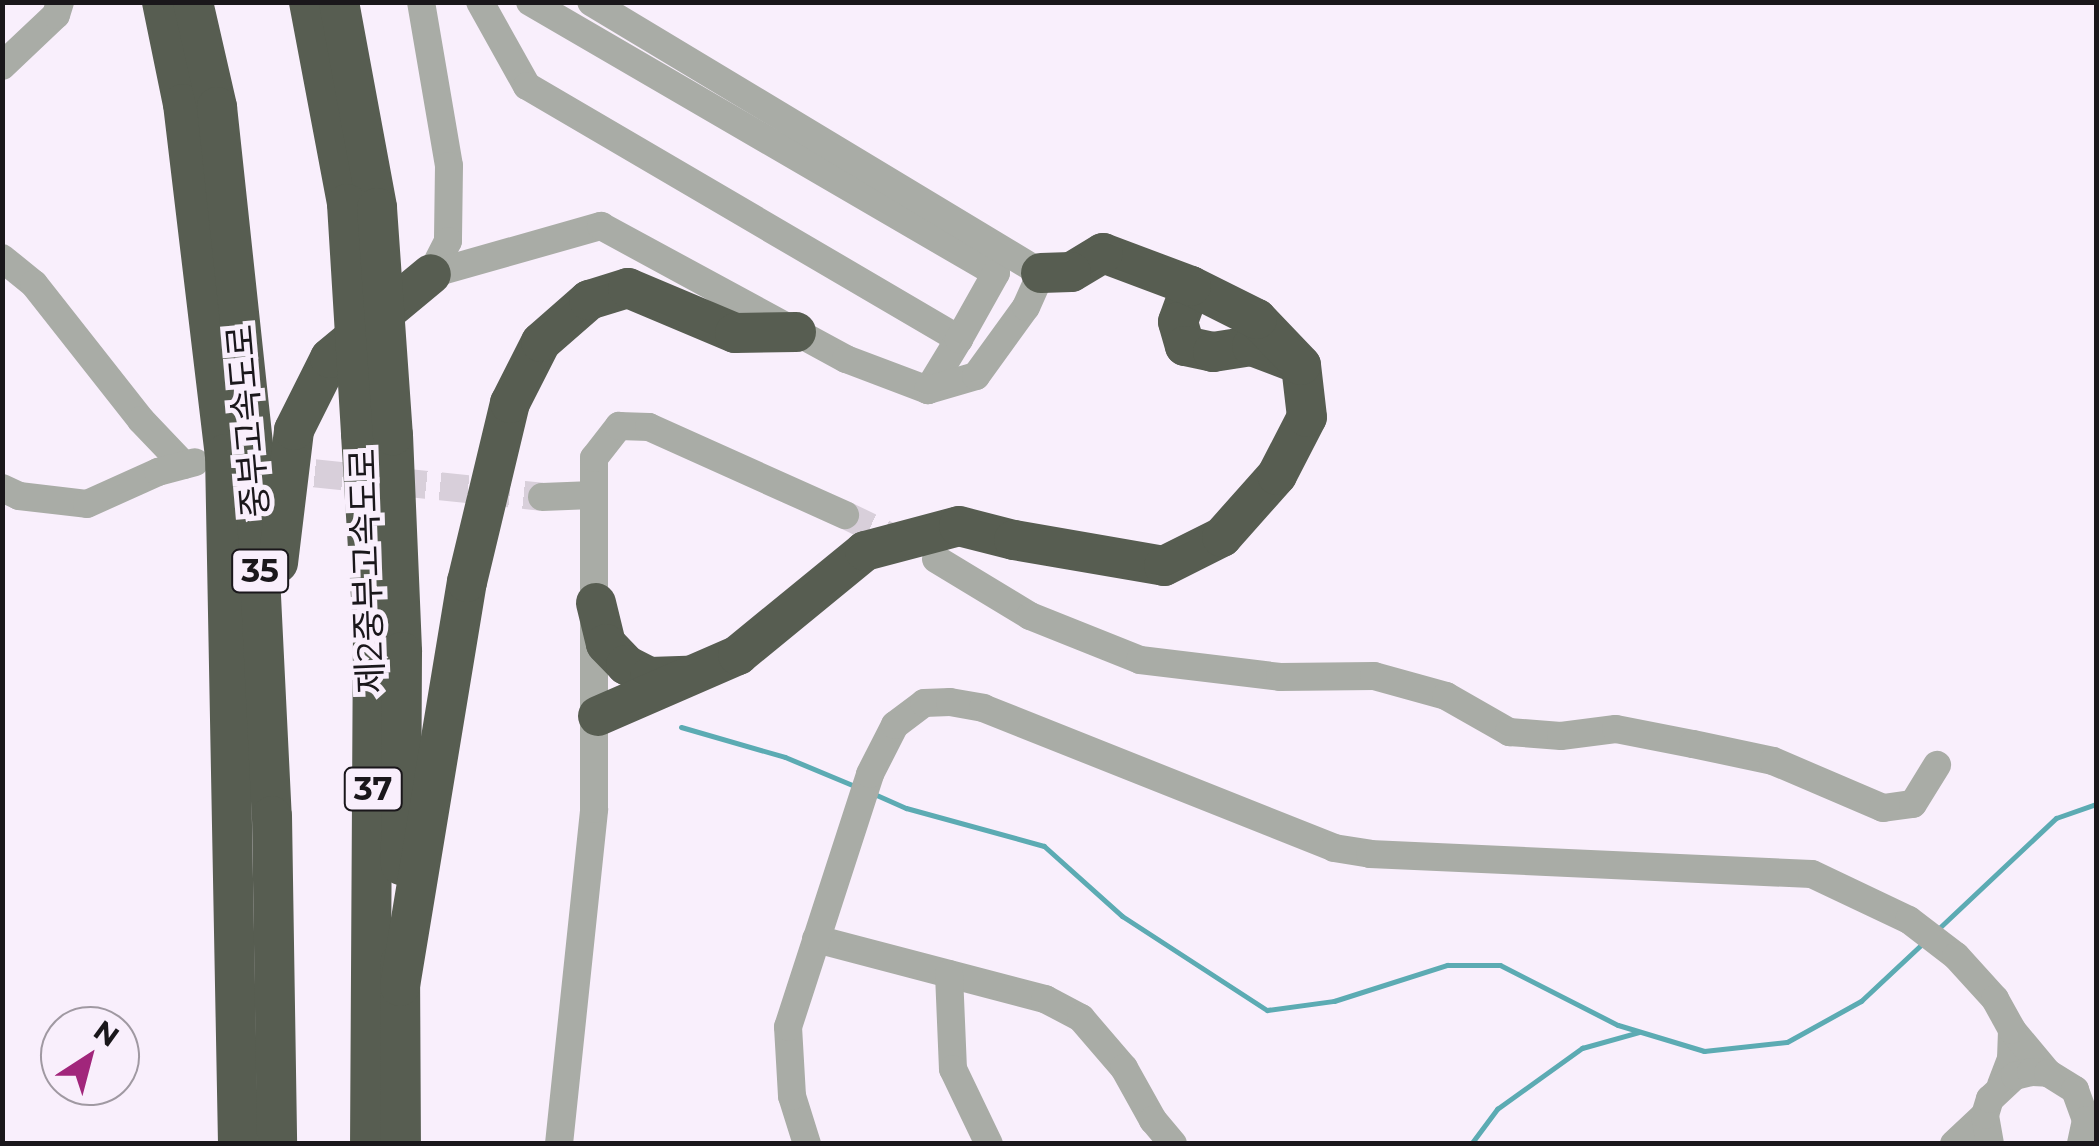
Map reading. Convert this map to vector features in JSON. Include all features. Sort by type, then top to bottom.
[{"type":"highway","name":"중부고속도로","points":[[162,2],[183,104],[225,454],[238,1144]]},
{"type":"highway","name":"중부고속도로","points":[[193,2],[218,107],[254,452],[272,816],[277,1144]]},
{"type":"highway","name":"제2중부고속도로","points":[[308,2],[362,206]]},
{"type":"highway","name":"제2중부고속도로","points":[[339,2],[362,206],[377,434],[402,652],[401,1144]]},
{"type":"highway","points":[[598,716],[738,655],[865,551],[959,526],[1014,540],[1164,566],[1222,537],[1277,476],[1307,417],[1302,365],[1257,319],[1191,286],[1103,253],[1071,272],[1040,273]]},
{"type":"highway","points":[[264,666],[294,430],[330,358],[431,274]]},
{"type":"highway","points":[[1191,286],[1178,322],[1185,346],[1214,352],[1252,346],[1302,365]]},
{"type":"highway","points":[[400,986],[467,582],[510,403],[541,342],[590,300],[628,288],[735,334],[796,332]]},
{"type":"highway","name":"제2중부고속도로","points":[[370,1144],[377,434]]},
{"type":"highway","points":[[596,603],[606,644],[626,665],[650,677],[690,676]]},
{"type":"street","points":[[2,66],[56,16],[60,2]]},
{"type":"street","points":[[421,2],[449,166],[448,241],[431,274]]},
{"type":"street","points":[[480,2],[528,86],[959,338]]},
{"type":"street","points":[[530,2],[996,273],[928,390]]},
{"type":"street","points":[[431,274],[601,226],[846,359],[928,390],[976,376],[1026,307],[1040,273],[603,7]]},
{"type":"street","points":[[2,258],[34,284],[141,420],[190,463],[86,504],[19,496],[2,488]]},
{"type":"street","points":[[559,1144],[594,810],[598,716],[594,458],[619,426],[650,427],[845,515]]},
{"type":"street","points":[[542,497],[593,495]]},
{"type":"street","points":[[936,559],[1030,616],[1140,660],[1280,677],[1374,676],[1446,696],[1509,732],[1561,736],[1616,729],[1709,747],[1773,761],[1883,808],[1914,804],[1937,765]]},
{"type":"street","points":[[807,1144],[792,1096],[788,1027],[854,820],[870,774],[895,725],[924,703],[950,702],[983,708],[1334,848],[1370,854],[1812,874],[1909,920],[1956,956],[1995,999],[2012,1030],[2048,1073],[2086,1091],[2088,1133]]},
{"type":"street","points":[[816,939],[1045,999],[1081,1018],[1124,1068],[1153,1120],[1174,1144]]},
{"type":"street","points":[[949,974],[953,1068],[990,1144]]},
{"type":"street","points":[[1954,1144],[1987,1130],[2012,1058],[2012,1030]]},
{"type":"street","points":[[2000,1085],[2014,1076],[2048,1073]]},
{"type":"waterway","points":[[681,727],[785,757],[857,787]]},
{"type":"waterway","points":[[872,793],[906,808],[1044,846],[1122,916],[1267,1010],[1334,1001],[1447,965],[1500,965],[1618,1025],[1704,1051],[1787,1042],[1861,1001],[1924,942]]},
{"type":"waterway","points":[[1936,931],[2056,818],[2096,804]]},
{"type":"waterway","points":[[1471,1144],[1497,1109],[1582,1048],[1639,1032]]},
{"type":"tunnel","points":[[273,469],[542,497]]},
{"type":"tunnel","points":[[845,515],[903,543]]}]
